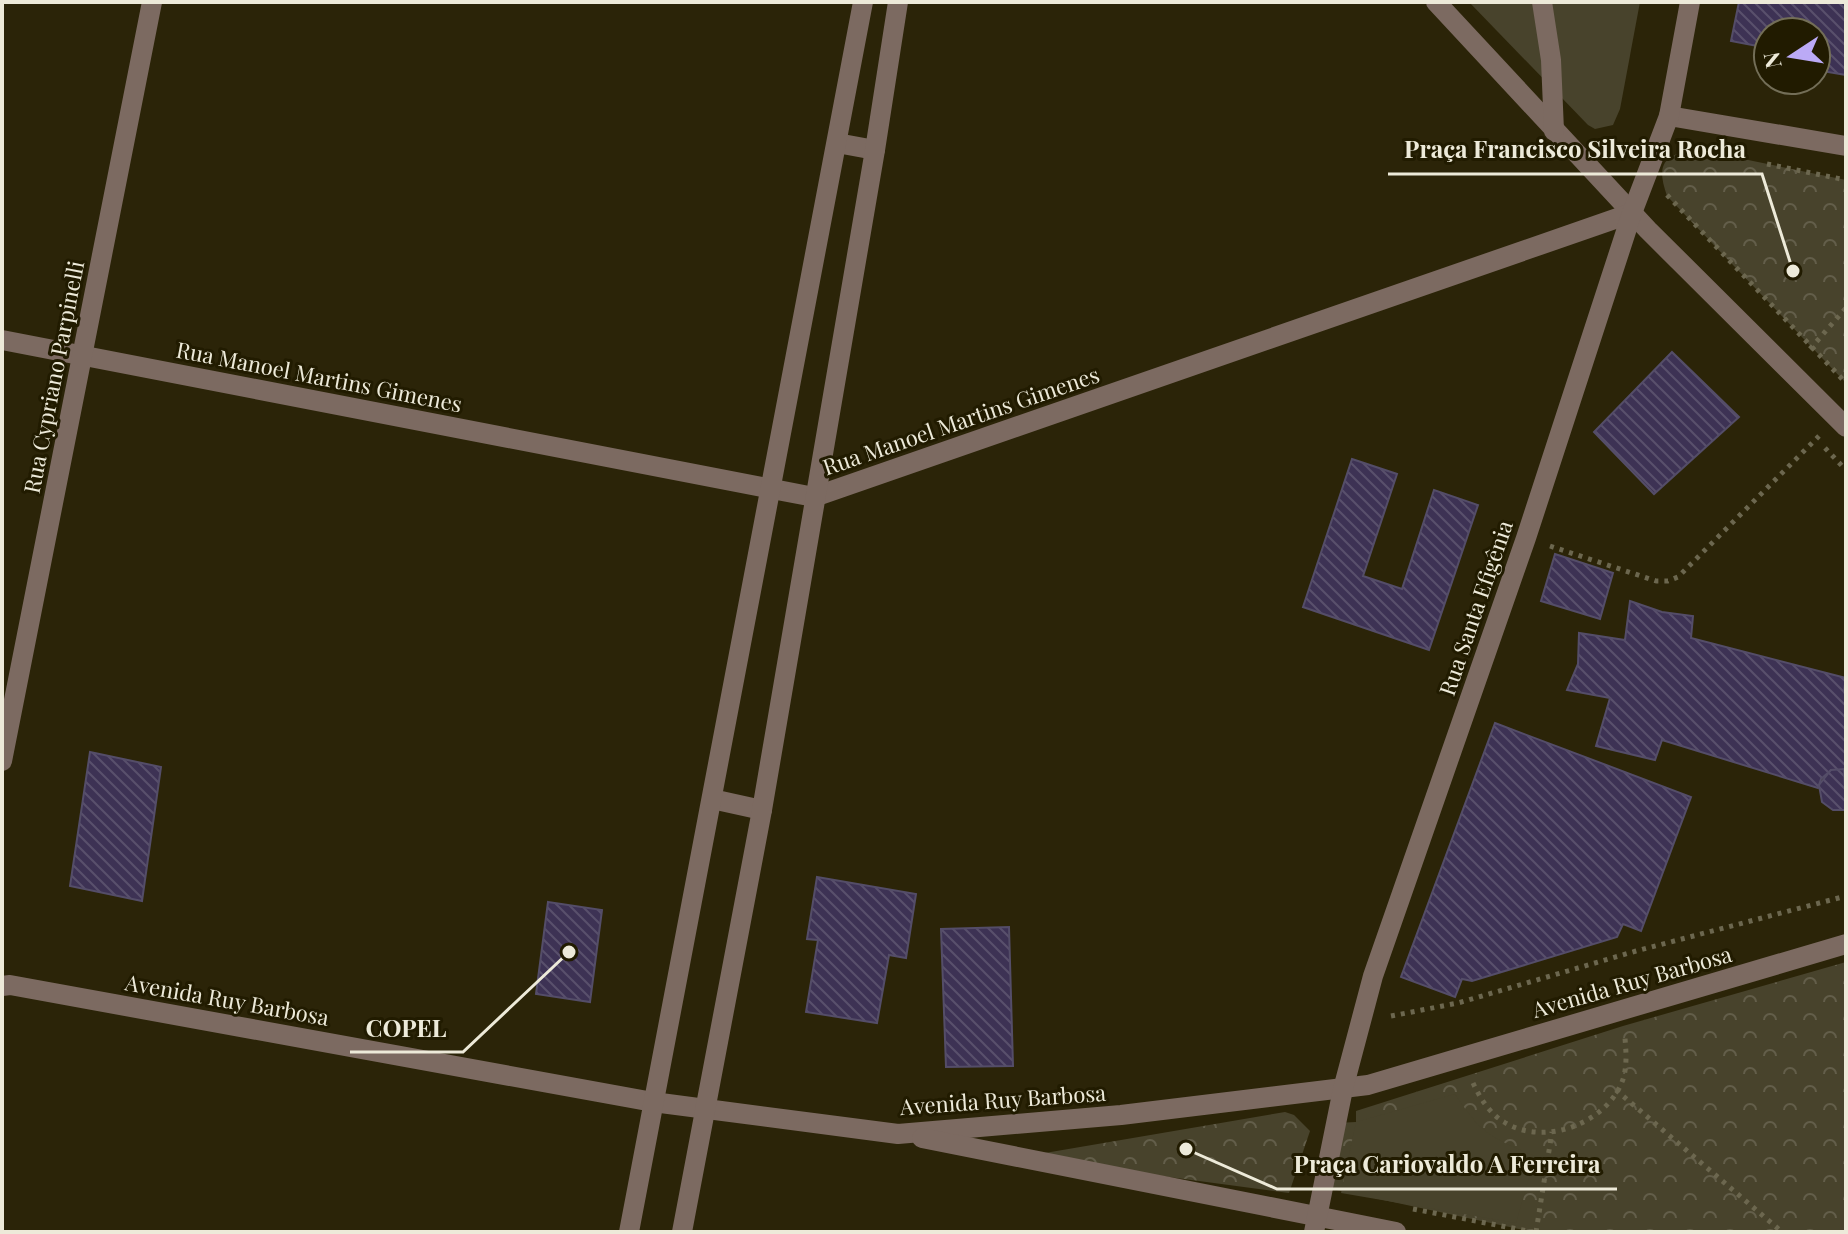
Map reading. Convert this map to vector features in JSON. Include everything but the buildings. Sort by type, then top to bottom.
[{"type":"street","name":"Rua Cypriano Parpinelli","points":[[2,761],[152,2]]},
{"type":"street","points":[[629,1232],[863,2]]},
{"type":"street","points":[[682,1232],[762,810],[898,2]]},
{"type":"street","points":[[1436,2],[1632,213],[1842,423]]},
{"type":"street","points":[[1542,2],[1551,60],[1554,131]]},
{"type":"street","name":"Rua Santa Efigênia","points":[[1315,1224],[1343,1089],[1373,976],[1526,538],[1632,213],[1669,116],[1690,2]]},
{"type":"street","points":[[1669,116],[1846,146]]},
{"type":"street","points":[[837,143],[875,150]]},
{"type":"street","name":"Rua Manoel Martins Gimenes","points":[[2,340],[814,497],[1632,213]]},
{"type":"street","points":[[712,799],[762,810]]},
{"type":"street","name":"Avenida Ruy Barbosa","points":[[5,983],[653,1102],[898,1134],[1121,1115],[1368,1085],[1846,944]]},
{"type":"street","points":[[898,1134],[1315,1224],[1396,1232]]},
{"type":"path","points":[[1755,162],[1846,180]]},
{"type":"path","points":[[1663,184],[1667,196],[1846,383]]},
{"type":"path","points":[[1791,371],[1846,308]]},
{"type":"path","points":[[1526,538],[1656,581],[1668,581],[1687,571],[1816,439],[1842,423]]},
{"type":"path","points":[[1805,428],[1846,470]]},
{"type":"path","points":[[1379,1019],[1458,1003],[1636,951],[1846,896]]},
{"type":"path","points":[[1468,1075],[1486,1104],[1504,1122],[1533,1132],[1552,1132],[1584,1122],[1602,1108],[1616,1090],[1623,1079],[1627,1060],[1625,1034]]},
{"type":"path","points":[[1616,1090],[1782,1232]]},
{"type":"path","points":[[1410,1209],[1534,1232],[1552,1132]]},
{"type":"green space","points":[[1469,2],[1640,2],[1620,109],[1613,125],[1595,129],[1588,125]]},
{"type":"green space","points":[[1694,149],[1846,180],[1846,383],[1667,196],[1662,176],[1665,163],[1675,155]]},
{"type":"green space","points":[[1846,962],[1846,1232],[1533,1232],[1332,1189],[1337,1123],[1356,1122],[1356,1111],[1623,1026]]},
{"type":"green space","points":[[1455,1094],[1472,1118],[1489,1133],[1535,1156],[1516,1223],[1341,1193],[1356,1122]]},
{"type":"green space","points":[[1285,1112],[1294,1115],[1310,1131],[1289,1193],[1154,1175],[1045,1153]]},
{"type":"place","name":"Praça Francisco Silveira Rocha","points":[[1793,271]]},
{"type":"place","name":"COPEL","points":[[569,952]]},
{"type":"place","name":"Praça Cariovaldo A Ferreira","points":[[1186,1149]]}]
